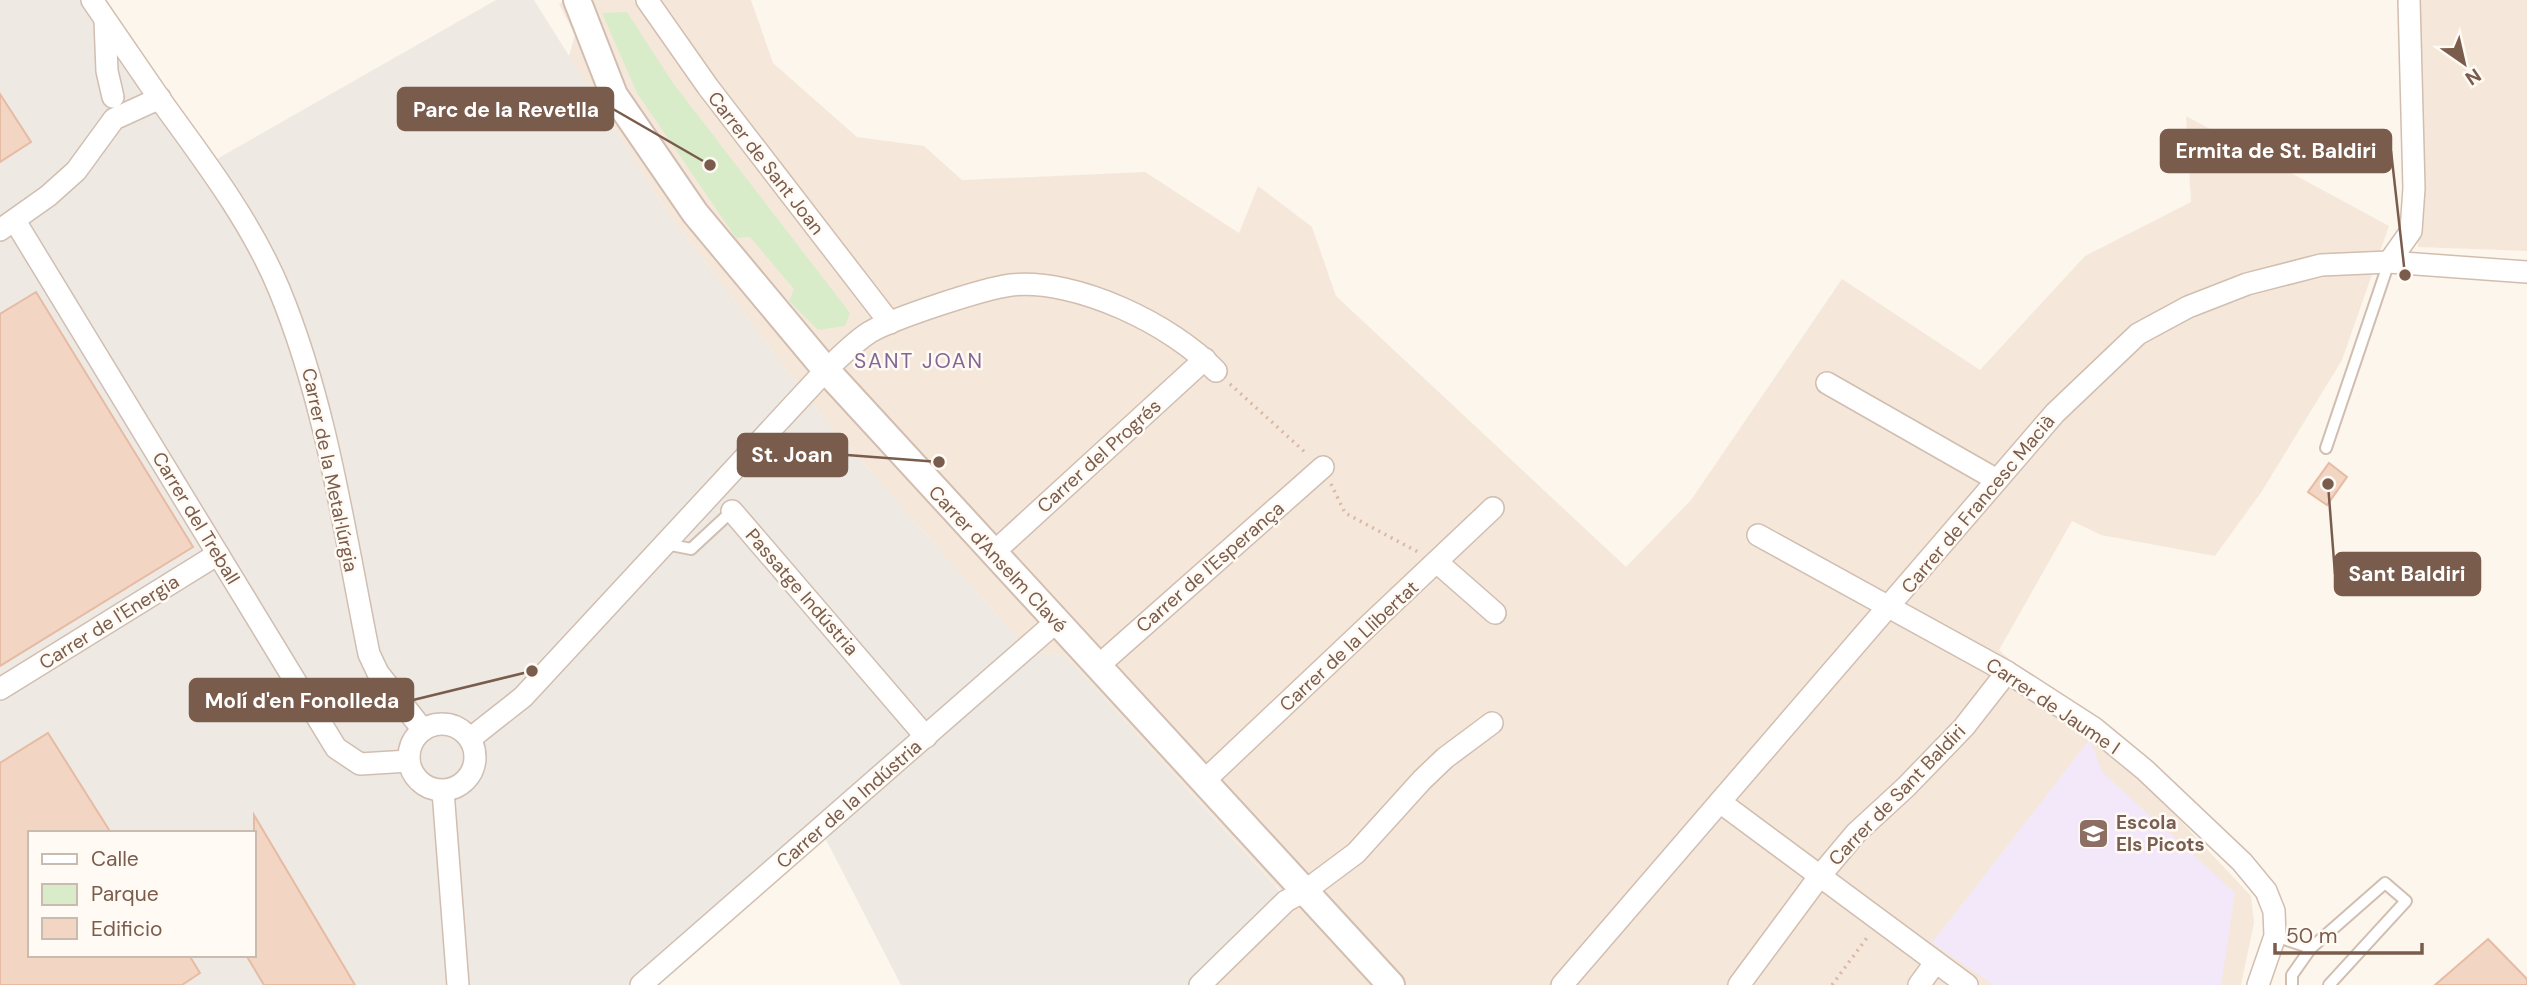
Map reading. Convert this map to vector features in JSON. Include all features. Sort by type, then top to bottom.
[{"type":"street","name":"Carrer de la Metal·lúrgia","points":[[92,0],[249,228],[278,287],[312,380],[369,654],[378,673],[423,730]]},
{"type":"street","name":"Carrer d'Anselm Clavé","points":[[577,0],[614,95],[695,213],[825,370],[1391,985]]},
{"type":"street","name":"Carrer de Sant Joan","points":[[647,0],[708,87],[890,324]]},
{"type":"street","points":[[2389,262],[2411,232],[2414,188],[2409,0]]},
{"type":"street","points":[[104,18],[107,71],[113,97],[114,119]]},
{"type":"street","points":[[113,97],[140,71]]},
{"type":"street","points":[[8,226],[76,171],[114,119],[160,98]]},
{"type":"street","name":"Carrer del Treball","points":[[8,226],[218,554],[336,748],[360,764],[409,761]]},
{"type":"street","name":"Carrer de Francesc Macià","points":[[1562,985],[1891,607],[2055,413],[2138,334],[2188,307],[2247,284],[2321,265],[2389,262],[2527,272]]},
{"type":"street","name":"Carrer del Progrés","points":[[890,324],[1011,285],[1051,288],[1106,302],[1188,344],[1211,365],[993,553]]},
{"type":"street","points":[[471,738],[523,697],[825,370],[869,333],[890,324]]},
{"type":"street","points":[[1827,383],[1997,480]]},
{"type":"street","name":"Carrer de l'Esperança","points":[[1097,667],[1323,467]]},
{"type":"street","name":"Carrer de la Llibertat","points":[[1203,782],[1438,563],[1493,508]]},
{"type":"street","name":"Passatge Indústria","points":[[732,511],[926,737]]},
{"type":"street","name":"Carrer de Jaume I","points":[[1758,534],[2007,673],[2094,729],[2145,770],[2242,862],[2266,891],[2274,911],[2275,936],[2258,985]]},
{"type":"street","name":"Carrer de l'Energia","points":[[0,689],[218,554]]},
{"type":"street","points":[[1438,563],[1495,612]]},
{"type":"street","name":"Carrer de la Indústria","points":[[640,985],[1056,622]]},
{"type":"street","name":"Carrer de Sant Baldiri","points":[[1739,985],[1819,877],[1856,833],[1906,787],[1964,727],[2007,673]]},
{"type":"street","points":[[1200,985],[1286,901],[1305,891],[1356,853],[1445,758],[1492,723]]},
{"type":"street","points":[[436,724],[451,724],[471,738],[475,756],[472,772],[460,785],[443,790],[429,788],[419,782],[409,761],[410,750],[423,730],[436,724]]},
{"type":"street","points":[[443,790],[458,985]]},
{"type":"street","points":[[1720,802],[1878,922],[1967,985]]},
{"type":"street","points":[[1919,985],[1935,963]]},
{"type":"lane","points":[[2326,447],[2389,262]]},
{"type":"lane","name":"Passatge Indústria","points":[[663,543],[691,549],[732,511]]},
{"type":"lane","points":[[2292,985],[2292,975],[2311,948],[2385,883],[2406,901],[2329,985]]},
{"type":"lane","points":[[2275,936],[2311,948]]},
{"type":"path","points":[[1832,985],[1878,922]]},
{"type":"shaded area","points":[[0,0],[92,0],[208,164],[496,0],[534,0],[667,212],[822,416],[1019,640],[1044,653],[1065,655],[1275,885],[1286,901],[1200,985],[901,985],[821,830],[641,985],[0,985]]},
{"type":"shaded area","points":[[566,0],[751,0],[773,63],[857,137],[924,146],[962,180],[1145,172],[1239,233],[1258,186],[1312,227],[1336,296],[1626,567],[1691,500],[1842,279],[1980,370],[2085,256],[2191,202],[2186,116],[2389,226],[2342,360],[2262,491],[2215,556],[2101,535],[2072,521],[1999,650],[2143,781],[2251,896],[2254,923],[2241,985],[1208,985],[1295,906],[1065,655],[1044,653],[1019,640],[822,416],[667,212],[569,56],[575,35],[559,4]]},
{"type":"shaded area","points":[[2416,0],[2527,0],[2527,251],[2418,247]]},
{"type":"shaded area","name":"Escola Els Picots","points":[[2090,739],[2102,772],[2235,893],[2221,985],[1994,985],[1932,943]]},
{"type":"green space","points":[[627,12],[673,83],[850,313],[845,326],[818,330],[789,301],[794,289],[750,237],[736,238],[637,93],[602,13]]},
{"type":"building","points":[[0,94],[31,142],[0,162]]},
{"type":"building","points":[[36,292],[193,547],[0,666],[0,314]]},
{"type":"building","points":[[2329,463],[2347,477],[2327,505],[2308,492]]},
{"type":"building","points":[[48,733],[110,831],[28,831],[28,957],[190,957],[200,973],[182,985],[0,985],[0,763]]},
{"type":"building","points":[[254,815],[355,985],[264,985],[247,957],[256,957]]},
{"type":"building","points":[[2488,939],[2527,979],[2527,985],[2435,985]]},
{"type":"place","name":"Parc de la Revetlla","points":[[710,165]]},
{"type":"place","name":"Ermita de St. Baldiri","points":[[2405,275]]},
{"type":"place","name":"St. Joan","points":[[939,462]]},
{"type":"place","name":"Sant Baldiri","points":[[2328,484]]},
{"type":"place","name":"Molí d'en Fonolleda","points":[[532,671]]},
{"type":"place","name":"Escola Els Picots","points":[[2093,833]]},
{"type":"district","name":"SANT JOAN","points":[[919,361]]}]
